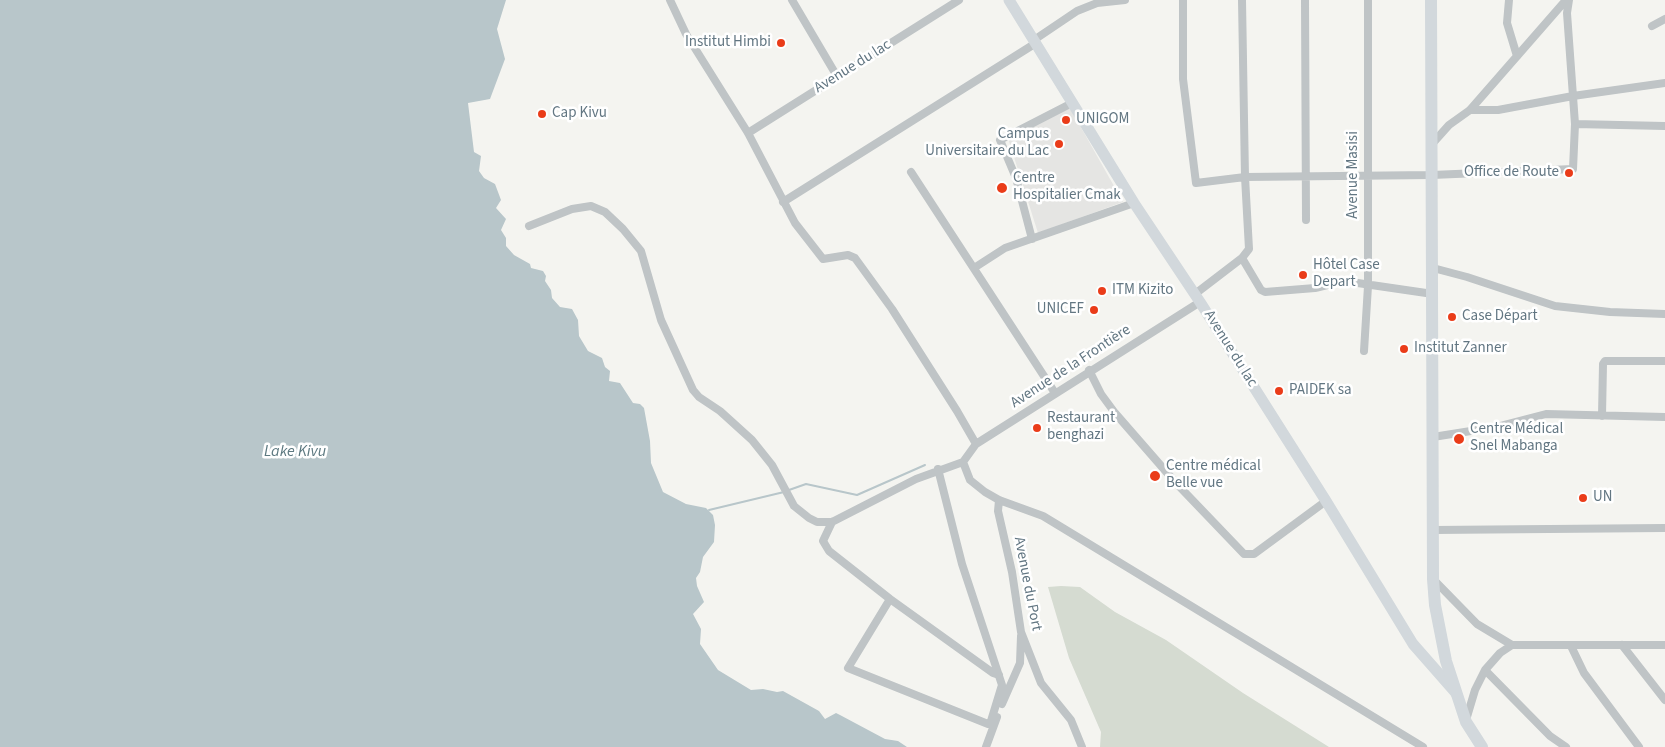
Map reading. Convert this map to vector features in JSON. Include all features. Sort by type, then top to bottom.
[{"type":"highway","points":[[1431,0],[1433,579],[1440,633],[1457,694],[1466,722],[1482,747]]},
{"type":"main road","name":"Avenue du lac","points":[[1009,0],[1134,203],[1198,298],[1326,500],[1413,644],[1457,694]]},
{"type":"street","points":[[670,0],[686,34],[748,133],[783,202],[819,256],[827,260],[848,255],[855,258],[892,309],[957,410],[976,444]]},
{"type":"street","points":[[792,0],[838,78]]},
{"type":"street","name":"Avenue du lac","points":[[748,133],[959,0]]},
{"type":"street","points":[[783,202],[1035,41],[1064,17],[1088,3],[1125,0]]},
{"type":"street","points":[[1183,0],[1183,79],[1196,183],[1245,177],[1432,175],[1570,170],[1574,166],[1576,124],[1567,13],[1568,0]]},
{"type":"street","points":[[1242,0],[1245,177],[1249,249],[1242,258],[1261,290],[1265,292],[1315,288],[1344,281],[1433,294]]},
{"type":"street","points":[[1305,0],[1306,220]]},
{"type":"street","name":"Avenue Masisi","points":[[1364,350],[1368,286],[1368,0]]},
{"type":"street","points":[[1509,0],[1507,23],[1517,56]]},
{"type":"street","points":[[1432,144],[1449,125],[1470,110],[1568,0]]},
{"type":"street","points":[[1652,26],[1665,19]]},
{"type":"street","points":[[1470,110],[1498,110],[1573,96],[1665,83]]},
{"type":"street","points":[[1032,239],[1016,178],[1000,140],[1072,103]]},
{"type":"street","points":[[1576,124],[1665,126]]},
{"type":"street","points":[[911,172],[1055,392]]},
{"type":"street","points":[[974,268],[1005,248],[1134,203]]},
{"type":"street","points":[[529,226],[572,209],[591,206],[605,212],[623,228],[641,251],[661,320],[693,390],[752,440],[772,465],[789,498],[802,514],[817,522],[832,522],[938,470],[962,462],[964,471],[970,480],[999,500],[1043,516],[1423,747]]},
{"type":"street","name":"Avenue de la Frontière","points":[[962,462],[976,444],[1198,298],[1242,258]]},
{"type":"street","points":[[1433,268],[1467,277],[1555,306],[1610,312],[1665,314]]},
{"type":"street","points":[[1602,416],[1603,364],[1605,361],[1665,360]]},
{"type":"street","points":[[1090,370],[1115,414],[1176,483],[1244,554],[1254,554],[1326,500]]},
{"type":"street","points":[[1433,437],[1496,427],[1546,414],[1665,417]]},
{"type":"street","points":[[890,600],[848,668],[988,724],[991,721],[1002,691],[999,675],[962,564],[938,470]]},
{"type":"street","name":"Avenue du Port","points":[[999,500],[998,512],[1012,572],[1021,632],[1041,683],[1071,720],[1082,747]]},
{"type":"street","points":[[832,522],[824,535],[825,547],[890,600],[993,673],[999,675]]},
{"type":"street","points":[[1434,530],[1665,528]]},
{"type":"street","points":[[1433,579],[1477,624],[1512,645],[1665,645]]},
{"type":"street","points":[[986,747],[1020,663],[1021,632]]},
{"type":"street","points":[[1466,722],[1475,690],[1485,670],[1500,653],[1512,645]]},
{"type":"street","points":[[1622,645],[1665,700]]},
{"type":"street","points":[[1571,646],[1584,673],[1639,747]]},
{"type":"street","points":[[1485,670],[1550,736],[1566,747]]},
{"type":"shaded area","points":[[1070,108],[1123,202],[1038,233],[1008,138]]},
{"type":"shaded area","points":[[1048,587],[1080,587],[1115,612],[1166,640],[1243,693],[1329,747],[1100,747],[1101,732],[1069,658]]},
{"type":"water","name":"Lake Kivu","points":[[0,0],[506,0],[497,29],[505,59],[490,99],[468,103],[474,152],[481,156],[479,171],[484,178],[495,184],[501,200],[496,208],[506,219],[501,230],[506,238],[506,246],[514,255],[530,264],[531,268],[543,271],[546,276],[545,281],[551,290],[552,298],[560,307],[572,309],[578,320],[579,336],[588,351],[602,358],[605,367],[610,371],[609,381],[620,383],[633,403],[640,404],[644,408],[650,441],[651,463],[663,492],[686,504],[706,508],[713,515],[715,525],[714,542],[703,557],[700,572],[696,578],[697,586],[704,602],[693,614],[701,629],[700,644],[718,670],[751,690],[783,691],[819,711],[825,719],[836,713],[885,739],[898,741],[907,747],[0,747]]},
{"type":"waterway","points":[[789,490],[806,484],[857,495],[925,465]]},
{"type":"waterway","points":[[709,510],[784,492]]},
{"type":"place","name":"Institut Himbi","points":[[781,43]]},
{"type":"place","name":"Cap Kivu","points":[[542,114]]},
{"type":"place","name":"UNIGOM","points":[[1066,120]]},
{"type":"place","name":"Campus Universitaire du Lac","points":[[1059,144]]},
{"type":"place","name":"Office de Route","points":[[1569,173]]},
{"type":"place","name":"Centre Hospitalier Cmak","points":[[1002,188]]},
{"type":"place","name":"Hôtel Case Depart","points":[[1303,275]]},
{"type":"place","name":"ITM Kizito","points":[[1102,291]]},
{"type":"place","name":"UNICEF","points":[[1094,310]]},
{"type":"place","name":"Case Départ","points":[[1452,317]]},
{"type":"place","name":"Institut Zanner","points":[[1404,349]]},
{"type":"place","name":"PAIDEK sa","points":[[1279,391]]},
{"type":"place","name":"Restaurant benghazi","points":[[1037,428]]},
{"type":"place","name":"Centre Médical Snel Mabanga","points":[[1459,439]]},
{"type":"place","name":"Centre médical Belle vue","points":[[1155,476]]},
{"type":"place","name":"UN","points":[[1583,498]]}]
